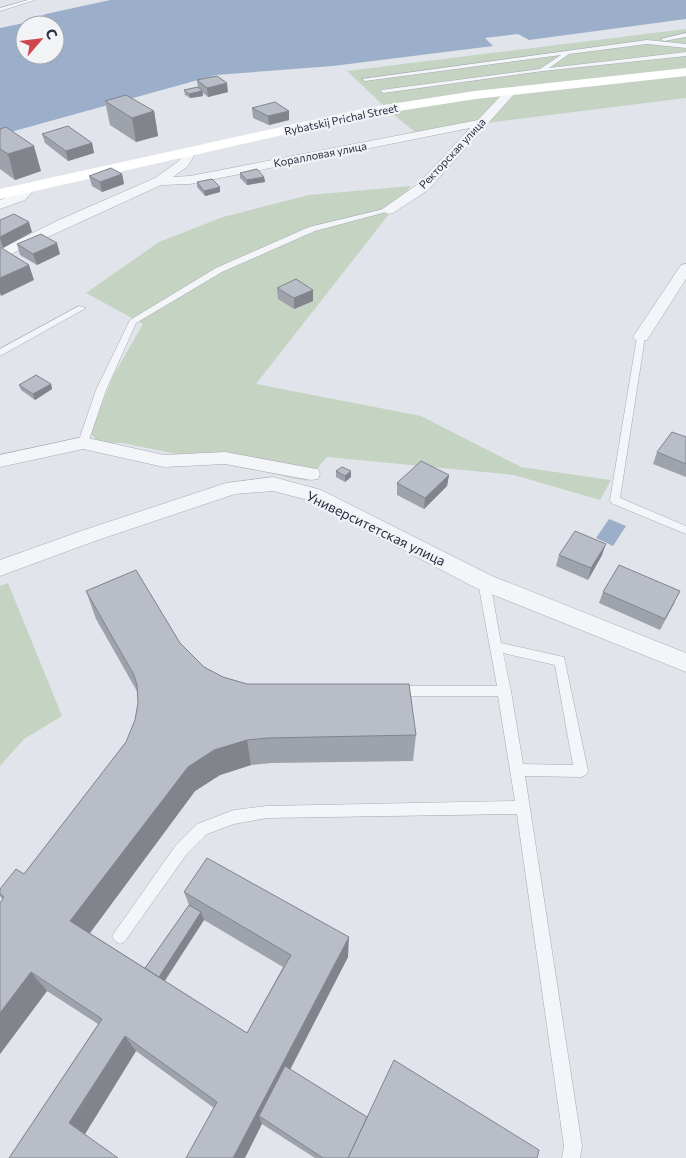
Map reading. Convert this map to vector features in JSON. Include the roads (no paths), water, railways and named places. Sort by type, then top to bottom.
[{"type":"main road","name":"Rybatskij Prichal Street","points":[[0,194],[367,112],[512,90],[686,72]]},
{"type":"street","name":"Ректорская улица","points":[[388,210],[423,187],[512,90]]},
{"type":"street","name":"Коралловая улица","points":[[159,181],[190,180],[480,123]]},
{"type":"street","name":"Коралловая улица","points":[[0,255],[64,223],[159,181],[184,163],[190,152]]},
{"type":"street","points":[[0,205],[20,197],[32,187]]},
{"type":"street","points":[[641,337],[686,269]]},
{"type":"street","points":[[0,461],[83,443],[164,461],[225,458],[311,474]]},
{"type":"street","name":"Университетская улица","points":[[0,568],[88,536],[233,488],[272,484],[314,495],[484,582],[686,663]]},
{"type":"lane","points":[[0,10],[33,0]]},
{"type":"lane","points":[[365,79],[647,42],[686,35]]},
{"type":"lane","points":[[647,42],[686,46]]},
{"type":"lane","points":[[542,70],[569,51]]},
{"type":"lane","points":[[383,92],[542,70],[686,54]]},
{"type":"lane","points":[[83,443],[101,390],[133,322],[219,270],[304,233],[388,210]]},
{"type":"lane","points":[[0,353],[82,308]]},
{"type":"lane","points":[[641,337],[615,500],[686,530]]},
{"type":"lane","points":[[484,582],[505,691],[523,807],[573,1146],[571,1158]]},
{"type":"lane","points":[[497,647],[560,661],[582,772],[517,770]]},
{"type":"lane","points":[[388,691],[505,691]]},
{"type":"lane","points":[[120,936],[181,850],[202,829],[234,817],[267,812],[523,807]]},
{"type":"water","points":[[110,0],[686,0],[686,19],[529,40],[518,34],[485,38],[493,46],[333,66],[216,75],[0,135],[0,28],[15,25],[15,65],[65,65],[65,15],[44,15]]},
{"type":"water","points":[[609,519],[626,526],[613,546],[596,538]]}]
